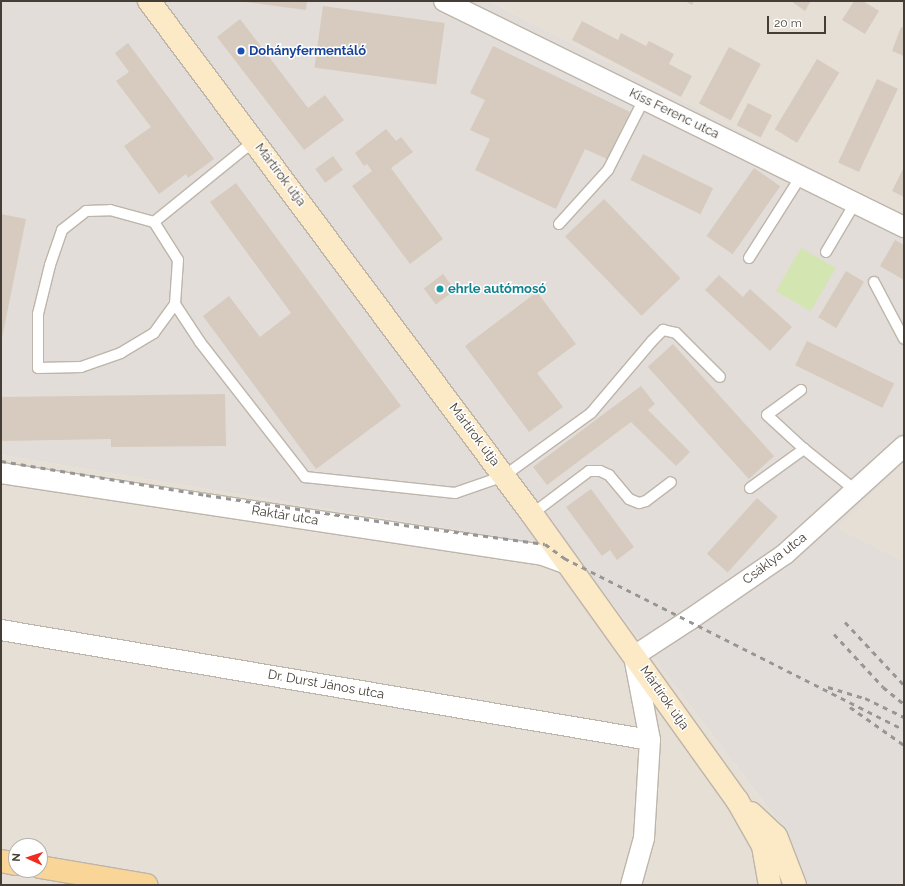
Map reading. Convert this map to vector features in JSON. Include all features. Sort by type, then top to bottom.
[{"type":"main road","points":[[48,869],[146,885]]},
{"type":"street","name":"Mártírok útja","points":[[149,1],[532,514],[737,800],[763,846],[770,885]]},
{"type":"street","name":"Kiss Ferenc utca","points":[[446,1],[904,227]]},
{"type":"street","name":"Csáklya utca","points":[[634,656],[786,554],[904,446]]},
{"type":"street","name":"Raktár utca","points":[[1,473],[542,555],[568,564]]},
{"type":"street","name":"Dr. Durst János utca","points":[[1,630],[650,740]]},
{"type":"street","points":[[631,885],[644,838],[650,740],[634,656]]},
{"type":"street","points":[[737,800],[776,836],[795,885]]},
{"type":"lane","points":[[559,224],[608,170],[644,99]]},
{"type":"lane","points":[[154,222],[213,172],[254,141]]},
{"type":"lane","points":[[750,258],[801,176]]},
{"type":"lane","points":[[826,252],[855,203]]},
{"type":"lane","points":[[110,210],[154,222],[178,260],[176,304],[154,333],[121,353],[80,367],[38,368],[38,314],[50,265],[62,230],[86,211],[110,210]]},
{"type":"lane","points":[[874,282],[904,339]]},
{"type":"lane","points":[[176,304],[200,342],[305,477],[455,493],[504,476],[591,413],[663,330],[676,333],[720,377]]},
{"type":"lane","points":[[801,390],[767,415],[804,449],[855,490]]},
{"type":"lane","points":[[750,488],[804,449]]},
{"type":"lane","points":[[532,514],[589,471],[600,471],[609,475],[629,499],[640,503],[646,501],[670,482]]},
{"type":"shaded area","points":[[1,1],[489,1],[904,215],[904,463],[836,528],[904,561],[904,885],[781,885],[783,827],[570,549],[1,455]]},
{"type":"shaded area","points":[[489,1],[904,1],[904,215]]},
{"type":"shaded area","points":[[1,455],[570,549],[783,827],[781,885],[1,885]]},
{"type":"shaded area","points":[[904,463],[904,561],[835,528]]},
{"type":"green space","points":[[801,248],[836,268],[811,311],[776,291]]},
{"type":"building","points":[[238,1],[307,1],[306,10]]},
{"type":"building","points":[[685,1],[694,1],[692,5]]},
{"type":"building","points":[[791,1],[811,1],[805,11]]},
{"type":"building","points":[[854,1],[863,1],[879,11],[865,34],[842,20]]},
{"type":"building","points":[[323,6],[445,23],[436,85],[314,67]]},
{"type":"building","points":[[240,19],[308,108],[325,95],[344,120],[304,150],[217,37]]},
{"type":"building","points":[[582,21],[618,40],[621,33],[646,46],[649,41],[674,54],[669,64],[692,76],[681,97],[572,40]]},
{"type":"building","points":[[901,27],[904,28],[904,56],[892,51]]},
{"type":"building","points":[[128,43],[214,159],[188,178],[186,174],[159,194],[124,146],[151,127],[116,81],[129,72],[115,53]]},
{"type":"building","points":[[493,46],[630,112],[607,159],[585,149],[556,209],[475,170],[490,139],[470,130],[485,100],[470,93]]},
{"type":"building","points":[[729,47],[761,64],[731,120],[699,104]]},
{"type":"building","points":[[817,59],[839,72],[797,143],[775,129]]},
{"type":"building","points":[[877,79],[898,89],[859,172],[838,162]]},
{"type":"building","points":[[748,103],[772,115],[761,138],[737,125]]},
{"type":"building","points":[[386,129],[396,141],[401,137],[413,152],[391,168],[443,239],[410,264],[352,186],[372,171],[367,164],[364,166],[355,153]]},
{"type":"building","points":[[643,154],[713,188],[700,214],[630,180]]},
{"type":"building","points":[[333,156],[343,170],[325,183],[315,169]]},
{"type":"building","points":[[904,167],[904,197],[892,191]]},
{"type":"building","points":[[754,168],[780,186],[733,254],[706,236]]},
{"type":"building","points":[[236,183],[401,406],[316,469],[203,316],[229,296],[260,337],[291,313],[210,202]]},
{"type":"building","points":[[604,199],[680,278],[642,316],[565,237]]},
{"type":"building","points":[[1,214],[26,219],[2,338],[1,338]]},
{"type":"building","points":[[895,240],[904,245],[904,280],[880,266]]},
{"type":"building","points":[[846,271],[864,282],[836,328],[818,317]]},
{"type":"building","name":"ehrle autómosó","points":[[443,274],[455,290],[436,304],[424,288]]},
{"type":"building","points":[[719,275],[743,297],[750,289],[792,327],[770,351],[705,290]]},
{"type":"building","points":[[537,292],[576,344],[537,373],[563,407],[529,432],[465,346]]},
{"type":"building","points":[[807,341],[894,384],[882,408],[795,365]]},
{"type":"building","points":[[673,344],[774,456],[749,479],[648,367]]},
{"type":"building","points":[[641,386],[655,404],[648,410],[690,452],[676,466],[631,422],[547,485],[533,467]]},
{"type":"building","points":[[225,394],[226,446],[111,447],[111,439],[1,441],[1,397]]},
{"type":"building","points":[[591,489],[634,547],[617,560],[610,550],[602,556],[566,507]]},
{"type":"building","points":[[757,498],[778,517],[728,572],[707,554]]},
{"type":"railway","points":[[1,461],[206,495],[404,525],[545,544],[564,558],[904,730]]},
{"type":"railway","points":[[845,622],[904,685]]},
{"type":"railway","points":[[834,634],[883,687],[904,704]]},
{"type":"railway","points":[[828,687],[865,698],[904,717]]},
{"type":"railway","points":[[850,707],[904,745]]},
{"type":"place","name":"Dohányfermentáló","points":[[241,51]]},
{"type":"place","name":"ehrle autómosó","points":[[440,289]]}]
